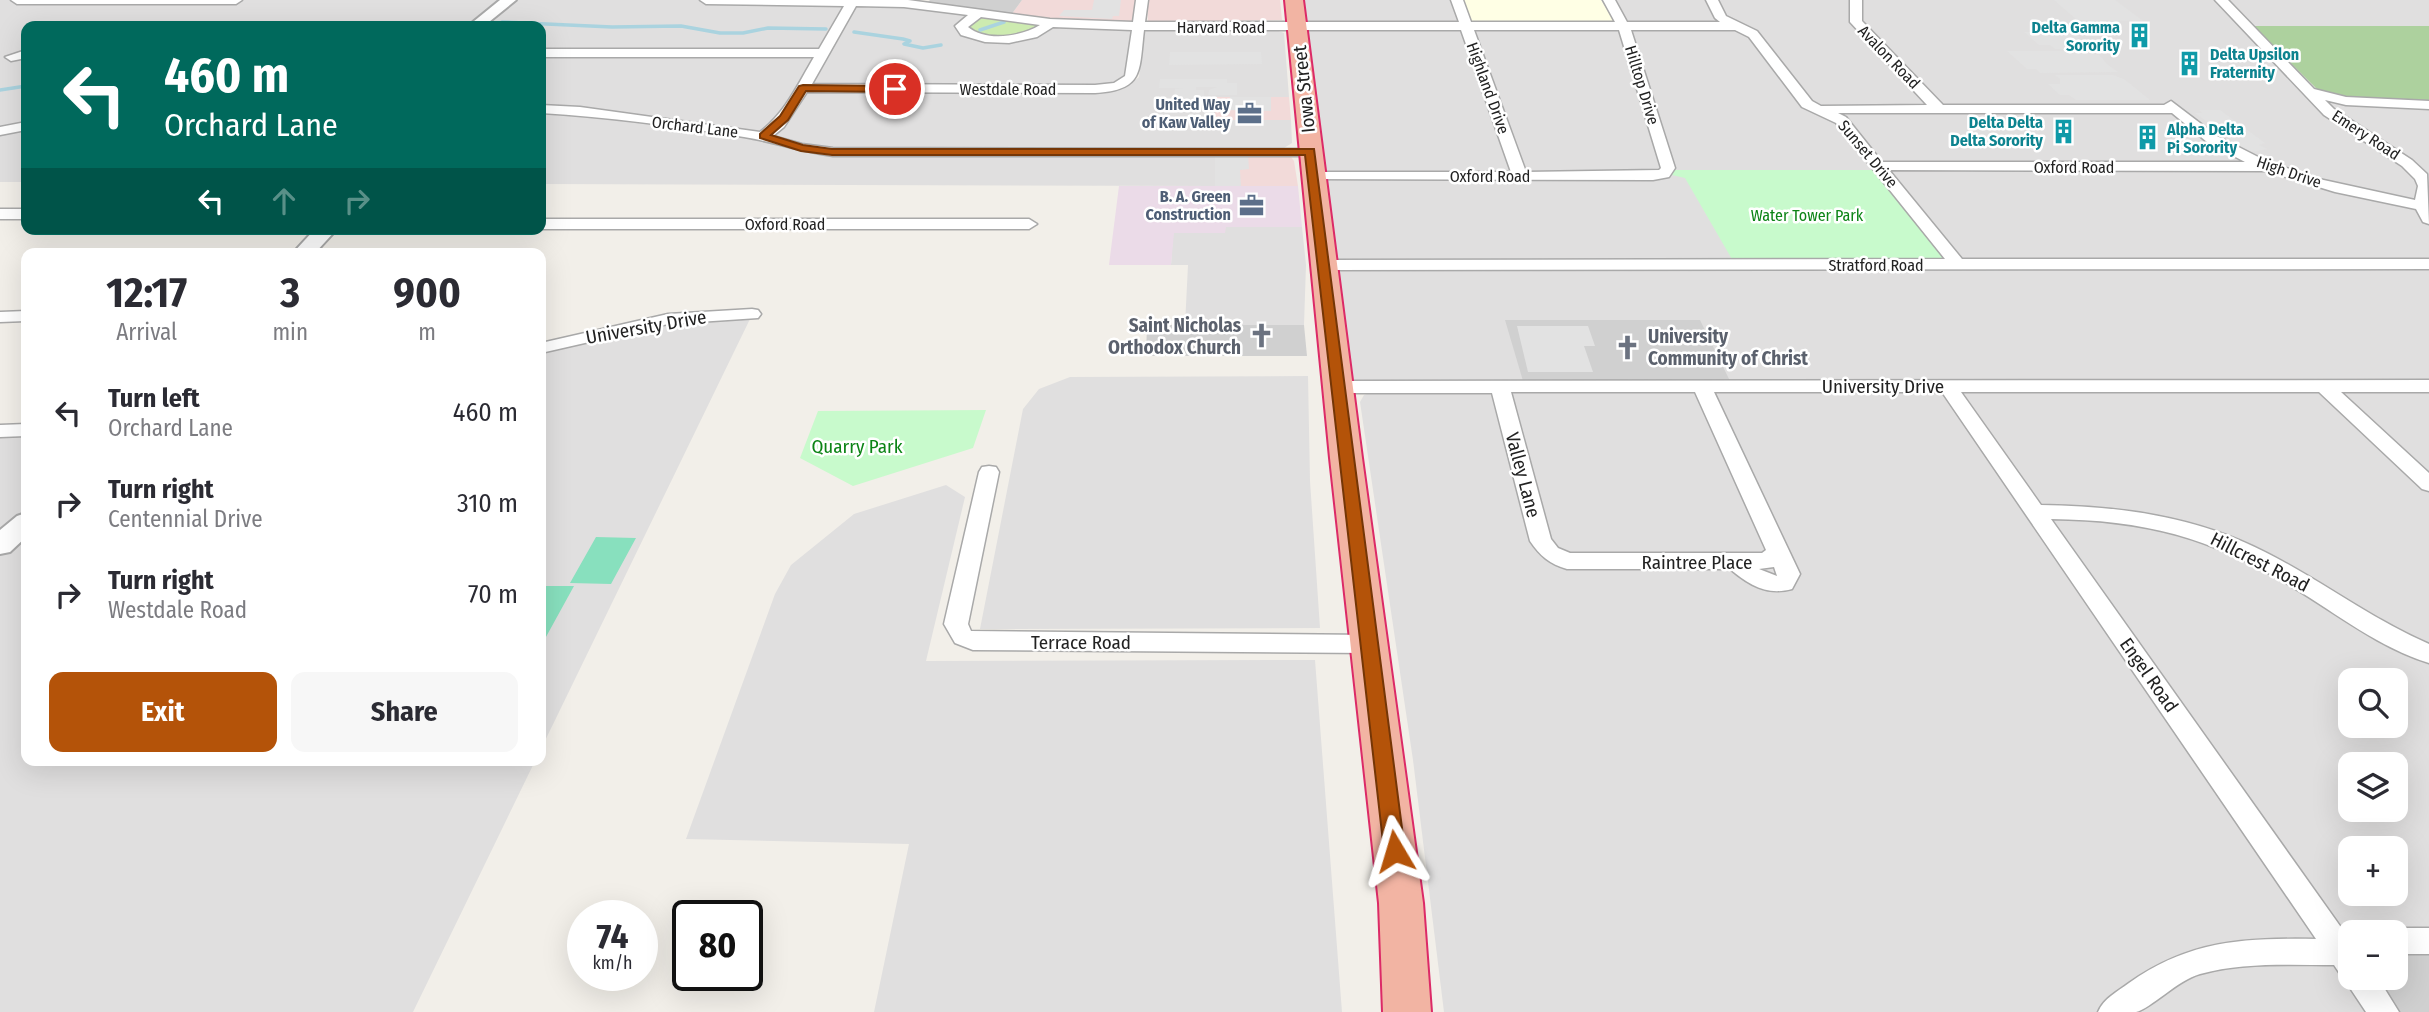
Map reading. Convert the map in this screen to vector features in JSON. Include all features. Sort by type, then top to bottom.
[{"type":"highway","name":"Iowa Street","points":[[1294,0],[1311,164],[1401,903],[1407,1012]]},
{"type":"street","points":[[17,0],[236,0]]},
{"type":"street","points":[[482,21],[509,0]]},
{"type":"street","name":"Harvard Road","points":[[706,0],[925,4],[1050,23],[1139,27],[1737,26]]},
{"type":"street","name":"Westdale Road","points":[[803,88],[1113,88],[1132,78],[1142,0]]},
{"type":"street","name":"Highland Drive","points":[[1457,0],[1520,176]]},
{"type":"street","name":"Hilltop Drive","points":[[1609,0],[1623,26],[1668,168],[1666,172]]},
{"type":"street","name":"Sunset Drive","points":[[1712,0],[1721,18],[1754,34],[1804,100],[1816,109],[1841,120],[1957,264]]},
{"type":"street","name":"Avalon Road","points":[[1856,0],[1856,22],[1938,109]]},
{"type":"street","name":"Emery Road","points":[[2221,0],[2309,92],[2339,119],[2416,169],[2426,186],[2426,212]]},
{"type":"street","points":[[764,136],[784,118],[852,1]]},
{"type":"street","points":[[981,12],[961,26],[965,33],[986,38],[1022,37],[1039,32],[1050,23]]},
{"type":"street","points":[[546,53],[824,53]]},
{"type":"street","points":[[11,57],[21,55]]},
{"type":"street","points":[[2309,92],[2366,103],[2429,105]]},
{"type":"street","points":[[2339,119],[2344,112],[2366,103]]},
{"type":"street","name":"High Drive","points":[[1938,109],[2173,107],[2210,138],[2271,167],[2426,212]]},
{"type":"street","name":"Orchard Lane","points":[[546,109],[580,111],[764,136],[801,148],[832,152],[1311,164]]},
{"type":"street","points":[[1816,109],[1938,109]]},
{"type":"street","points":[[0,131],[21,127]]},
{"type":"street","name":"Oxford Road","points":[[1311,164],[1520,176],[1653,176],[1666,172]]},
{"type":"street","name":"Oxford Road","points":[[1878,166],[2271,167]]},
{"type":"street","points":[[0,214],[21,214]]},
{"type":"street","name":"Oxford Road","points":[[546,224],[1029,224]]},
{"type":"street","points":[[308,248],[321,235]]},
{"type":"street","name":"Stratford Road","points":[[1324,265],[2429,264]]},
{"type":"street","name":"University Drive","points":[[546,347],[668,319],[752,314]]},
{"type":"street","points":[[0,317],[21,316]]},
{"type":"street","name":"Raintree Place","points":[[1556,557],[1567,561],[1738,563],[1758,580],[1769,584],[1784,583],[1789,575],[1702,386]]},
{"type":"street","name":"Engel Road","points":[[1947,386],[2338,941]]},
{"type":"street","points":[[2325,386],[2429,484]]},
{"type":"street","name":"University Drive","points":[[1338,387],[2429,386]]},
{"type":"street","name":"Valley Lane","points":[[1500,387],[1541,541],[1556,557]]},
{"type":"street","points":[[0,431],[21,430]]},
{"type":"street","name":"Terrace Road","points":[[989,472],[956,624],[963,637],[973,641],[1370,644]]},
{"type":"street","name":"Hillcrest Road","points":[[2035,512],[2126,515],[2200,532],[2255,555],[2385,633],[2429,654]]},
{"type":"street","points":[[0,545],[21,526]]},
{"type":"street","points":[[2408,941],[2429,941]]},
{"type":"street","points":[[2113,1012],[2173,972],[2198,961],[2245,955],[2338,950]]},
{"type":"street","points":[[2368,990],[2384,1012]]},
{"type":"shaded area","points":[[0,0],[853,0],[1020,19],[1139,27],[1125,85],[1128,86],[1139,77],[1144,33],[1148,30],[1276,30],[1284,33],[1289,97],[1216,97],[1215,120],[1291,120],[1292,143],[1284,148],[1215,149],[1215,186],[546,184],[546,21],[21,21],[21,182],[0,182]]},
{"type":"shaded area","points":[[1022,0],[1136,0],[1132,22],[1126,24],[1076,23],[1011,15]]},
{"type":"shaded area","points":[[1022,0],[1011,15],[928,2]]},
{"type":"shaded area","points":[[1094,0],[1121,0],[1119,16],[1113,16],[1112,19],[1059,16],[1064,10],[1092,10]]},
{"type":"shaded area","points":[[1147,0],[1280,0],[1282,20],[1148,22]]},
{"type":"shaded area","points":[[1294,0],[2429,0],[2429,386],[1338,387]]},
{"type":"shaded area","points":[[1462,0],[1601,0],[1614,21],[1472,23]]},
{"type":"shaded area","points":[[2054,0],[2115,0],[2143,21],[2077,20]]},
{"type":"shaded area","points":[[2030,28],[2070,28],[2079,35],[2080,38],[2077,39],[2090,49],[2055,49],[2050,45],[2039,45],[2024,32],[2034,32]]},
{"type":"shaded area","points":[[2007,51],[2079,51],[2099,55],[2118,72],[2040,73],[2036,69],[2027,69]]},
{"type":"shaded area","points":[[1170,52],[1261,52],[1262,64],[1169,65]]},
{"type":"shaded area","points":[[2055,75],[2113,75],[2124,79],[2150,100],[2076,100],[2069,95],[2060,95],[2048,84],[2060,84],[2060,79]]},
{"type":"shaded area","points":[[1160,79],[1227,79],[1227,83],[1237,83],[1237,95],[1208,95],[1209,90],[1217,87],[1196,87],[1196,90],[1204,90],[1204,105],[1174,105],[1175,89],[1183,88],[1159,88]]},
{"type":"shaded area","points":[[1215,97],[1289,97],[1291,120],[1215,120]]},
{"type":"shaded area","points":[[1230,97],[1271,97],[1271,111],[1226,110],[1226,101],[1230,101]]},
{"type":"shaded area","points":[[2199,110],[2220,110],[2265,143],[2259,145],[2267,149],[2251,152],[2244,149],[2195,113],[2202,113]]},
{"type":"shaded area","points":[[1215,155],[1291,157],[1298,186],[1215,186]]},
{"type":"shaded area","points":[[1215,155],[1248,155],[1249,169],[1240,170],[1241,186],[1215,186]]},
{"type":"shaded area","points":[[1119,186],[1298,186],[1302,227],[1226,227],[1225,233],[1174,233],[1171,265],[1109,265]]},
{"type":"shaded area","points":[[1225,227],[1302,227],[1306,265],[1304,325],[1185,325],[1188,265],[1171,265],[1173,233],[1225,233]]},
{"type":"shaded area","points":[[750,319],[546,739],[546,351],[653,326]]},
{"type":"shaded area","points":[[1505,320],[1700,320],[1730,381],[1523,381]]},
{"type":"shaded area","points":[[1147,325],[1304,325],[1307,356],[1146,356]]},
{"type":"shaded area","points":[[1517,326],[1588,326],[1595,346],[1584,346],[1593,372],[1528,372]]},
{"type":"shaded area","points":[[1308,376],[1310,481],[1320,628],[980,629],[1023,409],[1039,389],[1070,377]]},
{"type":"shaded area","points":[[1375,391],[2429,391],[2429,1012],[1444,1012],[1413,760],[1360,402],[1364,395]]},
{"type":"shaded area","points":[[21,436],[21,766],[533,766],[413,1012],[0,1012],[0,437]]},
{"type":"shaded area","points":[[946,485],[965,497],[926,661],[1315,660],[1342,1012],[874,1012],[909,844],[686,839],[775,594],[791,565],[854,514]]},
{"type":"shaded area","points":[[2408,953],[2429,953],[2429,1012],[2398,1012],[2384,990],[2408,990]]},
{"type":"green space","points":[[988,17],[1040,26],[1023,33],[1004,36],[984,34],[967,27],[977,19]]},
{"type":"green space","points":[[2253,26],[2429,26],[2429,103],[2353,100],[2319,91]]},
{"type":"green space","name":"Water Tower Park","points":[[1674,170],[1874,170],[1943,258],[1733,261],[1685,178],[1672,175]]},
{"type":"green space","name":"Quarry Park","points":[[986,410],[973,448],[853,486],[800,458],[818,411]]},
{"type":"green space","points":[[596,537],[636,538],[611,584],[570,583]]},
{"type":"green space","points":[[546,586],[574,586],[546,637]]},
{"type":"waterway","points":[[980,30],[1004,22]]},
{"type":"waterway","points":[[546,24],[681,26],[720,33],[743,33],[768,28],[826,29]]},
{"type":"waterway","points":[[854,32],[903,39],[910,41],[904,44],[923,48],[941,45]]},
{"type":"waterway","points":[[0,90],[21,87]]},
{"type":"place","name":"Delta Gamma Sorority","points":[[2140,36]]},
{"type":"place","name":"Delta Upsilon Fraternity","points":[[2190,63]]},
{"type":"place","name":"United Way of Kaw Valley","points":[[1250,113]]},
{"type":"place","name":"Delta Delta Delta Sorority","points":[[2063,131]]},
{"type":"place","name":"Alpha Delta Pi Sorority","points":[[2147,138]]},
{"type":"place","name":"B. A. Green Construction","points":[[1251,205]]},
{"type":"place","name":"Saint Nicholas Orthodox Church","points":[[1261,336]]},
{"type":"place","name":"University Community of Christ","points":[[1628,347]]},
{"type":"route","points":[[895,89],[803,88],[784,118],[764,136],[801,148],[832,152],[1310,152],[1352,515],[1395,851]]}]
